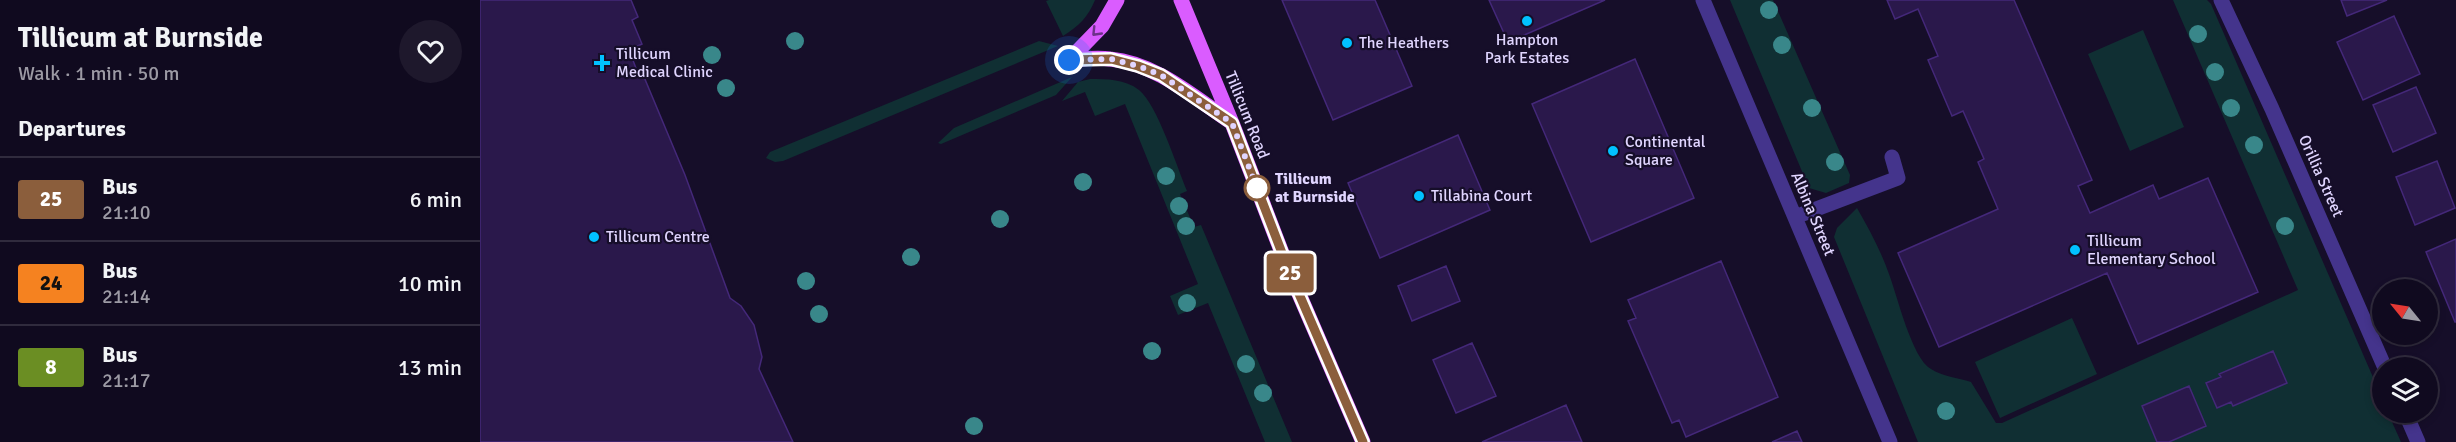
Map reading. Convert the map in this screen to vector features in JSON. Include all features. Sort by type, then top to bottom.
[{"type":"main road","points":[[1117,0],[1102,26],[1069,60],[1111,59],[1146,69],[1161,75],[1232,123]]},
{"type":"main road","name":"Tillicum Road","points":[[1181,0],[1232,123],[1287,266],[1363,442]]},
{"type":"street","name":"Albina Street","points":[[1703,0],[1890,442]]},
{"type":"street","name":"Orillia Street","points":[[2221,0],[2272,109],[2380,357]]},
{"type":"street","points":[[1796,217],[1898,178],[1892,157]]},
{"type":"street","points":[[2410,423],[2418,442]]},
{"type":"green space","points":[[1095,0],[1082,21],[1063,36],[1046,1]]},
{"type":"green space","points":[[1730,0],[1773,0],[1850,175],[1849,183],[1826,193],[1809,188]]},
{"type":"green space","points":[[2173,0],[2207,0],[2211,4],[2372,375],[2372,423],[2392,423],[2401,442],[1918,442],[1834,237],[1837,228],[1857,208],[1882,257],[1911,340],[1924,363],[1935,371],[1971,382],[1996,423],[2002,423],[2298,290]]},
{"type":"green space","points":[[2143,30],[2184,127],[2130,151],[2088,54]]},
{"type":"green space","points":[[1039,41],[1058,46],[783,161],[775,162],[766,158],[770,152]]},
{"type":"green space","points":[[1072,77],[1056,95],[941,144],[938,143],[954,128]]},
{"type":"green space","points":[[1090,79],[1122,82],[1134,86],[1146,97],[1153,108],[1187,191],[1180,194],[1194,227],[1201,225],[1292,442],[1265,442],[1208,303],[1178,315],[1170,296],[1198,284],[1125,104],[1095,116],[1085,92],[1062,101],[1078,82]]},
{"type":"green space","points":[[2072,318],[2097,374],[2000,418],[1975,362]]},
{"type":"building","name":"Tillicum Centre","points":[[480,0],[631,0],[638,17],[632,20],[642,44],[629,50],[639,76],[644,77],[685,175],[730,298],[741,306],[754,325],[762,357],[759,369],[793,442],[480,442]]},
{"type":"building","name":"The Heathers","points":[[1282,0],[1375,0],[1412,86],[1333,120]]},
{"type":"building","name":"Hampton Park Estates","points":[[1489,0],[1605,0],[1508,42]]},
{"type":"building","points":[[1887,0],[2014,0],[2092,180],[2078,186],[2090,213],[2153,185],[2159,199],[2208,178],[2258,292],[2138,344],[2107,273],[1939,347],[1898,253],[1998,209],[1978,162],[1984,159],[1963,111],[1952,116],[1928,60],[1938,56],[1918,9],[1895,19]]},
{"type":"building","points":[[2341,0],[2387,0],[2347,16]]},
{"type":"building","points":[[2394,16],[2420,74],[2363,100],[2337,42]]},
{"type":"building","name":"Continental Square","points":[[1635,59],[1694,198],[1591,242],[1532,104]]},
{"type":"building","points":[[2416,87],[2436,133],[2393,152],[2373,105]]},
{"type":"building","name":"Tillabina Court","points":[[1458,135],[1490,210],[1380,258],[1348,183]]},
{"type":"building","points":[[2437,161],[2455,208],[2415,225],[2396,177]]},
{"type":"building","points":[[2456,239],[2456,322],[2455,322],[2426,252]]},
{"type":"building","points":[[1721,261],[1778,397],[1686,437],[1679,420],[1672,423],[1628,321],[1636,318],[1628,300]]},
{"type":"building","points":[[1446,266],[1460,301],[1412,321],[1398,286]]},
{"type":"building","points":[[1472,343],[1496,396],[1456,413],[1433,360]]},
{"type":"building","points":[[2273,351],[2287,383],[2233,406],[2231,402],[2217,408],[2206,383],[2221,377],[2219,374]]},
{"type":"building","points":[[2189,386],[2206,426],[2169,442],[2157,442],[2142,406]]},
{"type":"building","points":[[1566,405],[1582,442],[1482,442]]},
{"type":"building","points":[[1797,431],[1802,442],[1772,442]]},
{"type":"bus line","name":"25","points":[[1069,60],[1111,59],[1138,66],[1161,75],[1232,123],[1287,266],[1363,442]]},
{"type":"place","name":"Hampton Park Estates","points":[[1527,21]]},
{"type":"place","name":"The Heathers","points":[[1347,43]]},
{"type":"place","name":"Tillicum Medical Clinic","points":[[602,63]]},
{"type":"place","name":"Continental Square","points":[[1613,151]]},
{"type":"place","name":"Tillicum at Burnside","points":[[1257,188]]},
{"type":"place","name":"Tillabina Court","points":[[1419,196]]},
{"type":"place","name":"Tillicum Centre","points":[[594,237]]},
{"type":"place","name":"Tillicum Elementary School","points":[[2075,250]]},
{"type":"route","points":[[1069,60],[1111,59],[1138,66],[1161,75],[1232,123],[1257,188]]}]
